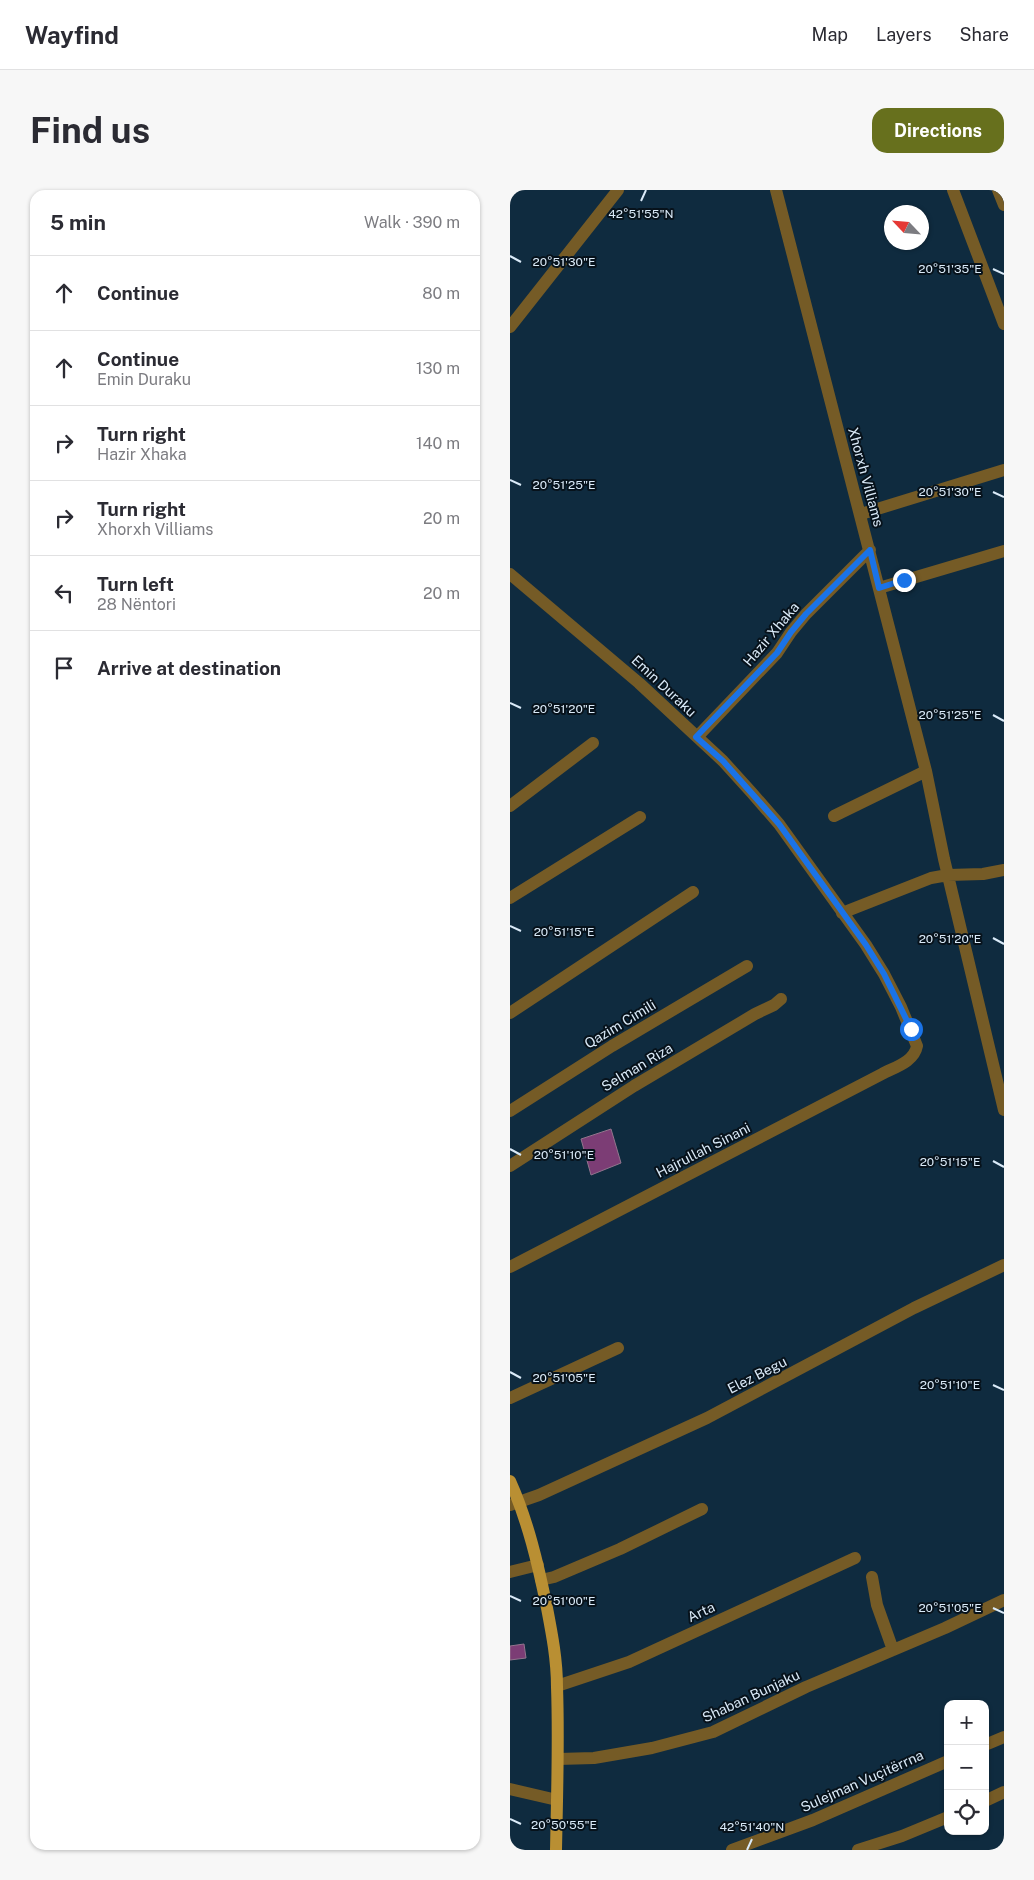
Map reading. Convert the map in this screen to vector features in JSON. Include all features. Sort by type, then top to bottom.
[{"type":"main road","points":[[510,1481],[515,1503],[542,1580],[555,1659],[558,1686],[556,1850]]},
{"type":"street","points":[[510,327],[618,190]]},
{"type":"street","name":"Xhorxh Villiams","points":[[776,190],[926,771],[948,875],[1004,1110]]},
{"type":"street","points":[[953,190],[1004,324]]},
{"type":"street","points":[[998,190],[1004,205]]},
{"type":"street","points":[[860,514],[1004,470]]},
{"type":"street","name":"Hazir Xhaka","points":[[696,737],[777,653],[806,614],[870,550]]},
{"type":"street","points":[[879,588],[1004,551]]},
{"type":"street","name":"Emin Duraku","points":[[510,574],[639,683],[723,761],[779,824],[870,952],[901,1007],[916,1042],[916,1050],[910,1059]]},
{"type":"street","points":[[510,806],[592,744]]},
{"type":"street","points":[[510,799],[566,755]]},
{"type":"street","points":[[834,816],[926,771]]},
{"type":"street","points":[[510,898],[640,817]]},
{"type":"street","points":[[842,912],[920,881],[948,875],[983,874],[1004,870]]},
{"type":"street","points":[[510,1013],[693,892]]},
{"type":"street","name":"Qazim Cimili","points":[[510,1111],[612,1046],[747,966]]},
{"type":"street","name":"Selman Riza","points":[[510,1166],[634,1086],[782,999]]},
{"type":"street","name":"Hajrullah Sinani","points":[[510,1267],[910,1059]]},
{"type":"street","name":"Elez Begu","points":[[515,1503],[539,1495],[708,1418],[914,1308],[1004,1265]]},
{"type":"street","points":[[510,1398],[618,1348]]},
{"type":"street","points":[[542,1580],[554,1577],[620,1549],[702,1509]]},
{"type":"street","name":"Arta","points":[[558,1686],[629,1662],[855,1558]]},
{"type":"street","points":[[510,1572],[538,1566]]},
{"type":"street","points":[[872,1577],[877,1605],[893,1650]]},
{"type":"street","name":"Shaban Bunjaku","points":[[558,1759],[594,1758],[622,1754],[712,1732],[806,1687],[1004,1600]]},
{"type":"street","points":[[989,1743],[1004,1737]]},
{"type":"street","name":"Sulejman Vuçitërrna","points":[[732,1850],[813,1820],[944,1762]]},
{"type":"street","points":[[510,1790],[557,1800]]},
{"type":"street","points":[[989,1798],[1004,1792]]},
{"type":"street","points":[[858,1850],[902,1836],[944,1818]]},
{"type":"building","points":[[611,1129],[621,1163],[591,1175],[581,1139]]},
{"type":"building","points":[[524,1644],[526,1658],[510,1660],[510,1646]]},
{"type":"route","points":[[904,580],[879,588],[870,550],[806,614],[777,653],[696,737],[723,761],[779,824],[866,945],[884,974],[911,1029]]}]
